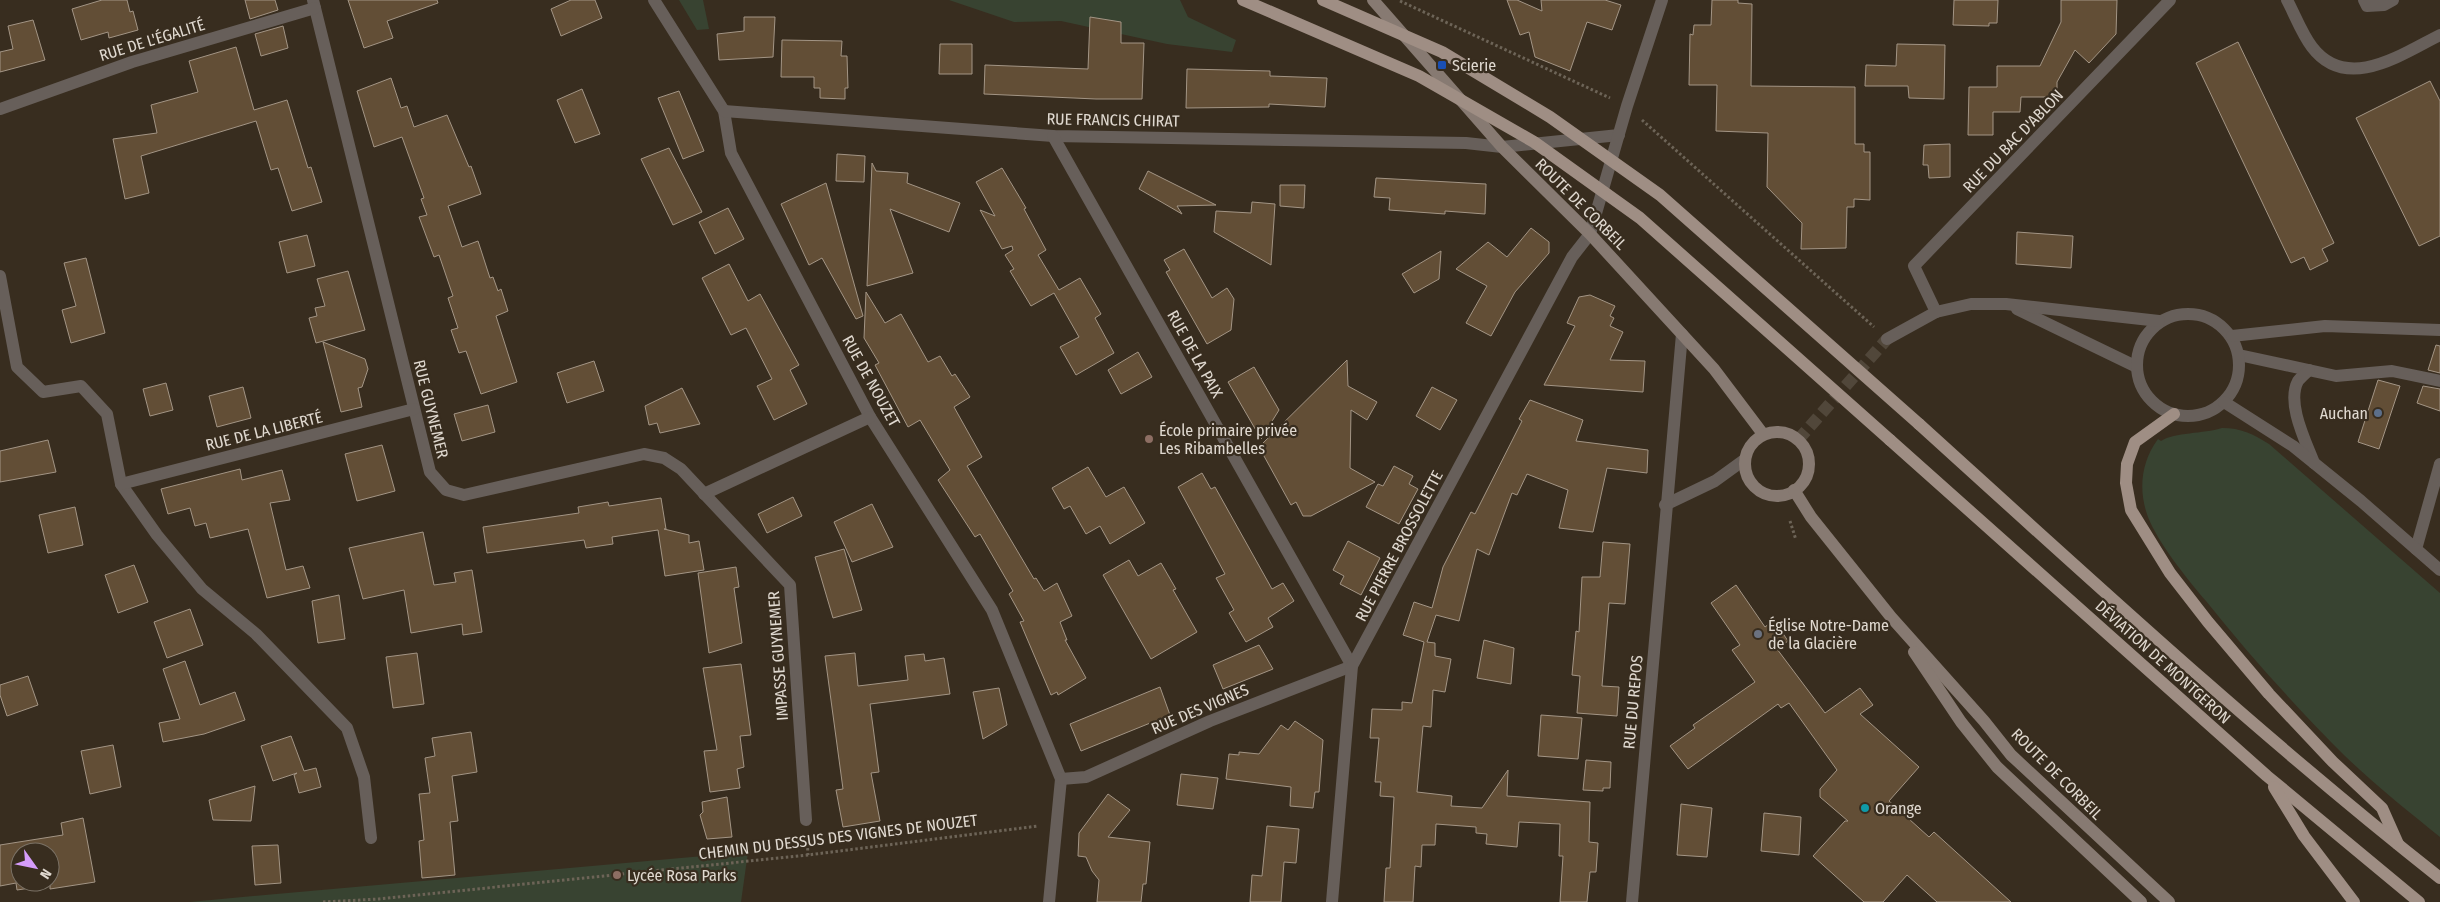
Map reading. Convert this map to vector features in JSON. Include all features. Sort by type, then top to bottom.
[{"type":"main road","name":"DÉVIATION DE MONTGERON","points":[[1243,0],[1419,76],[1534,142],[1640,218],[2267,776],[2419,902]]},
{"type":"main road","name":"DÉVIATION DE MONTGERON","points":[[1323,0],[1442,52],[1550,117],[1660,195],[1919,424],[2272,741],[2440,878]]},
{"type":"main road","name":"ROUTE DE CORBEIL","points":[[1373,0],[1502,147],[1590,234],[1714,369],[1763,434]]},
{"type":"main road","points":[[2174,414],[2135,442],[2127,464],[2126,483],[2131,510],[2170,573],[2208,622],[2269,694],[2326,755],[2382,808],[2399,846]]},
{"type":"main road","points":[[1784,432],[1798,440],[1805,447],[1808,457],[1808,471],[1801,484],[1784,495],[1775,496],[1756,489],[1747,476],[1744,460],[1748,450],[1763,434],[1784,432]]},
{"type":"main road","name":"ROUTE DE CORBEIL","points":[[1794,490],[1811,517],[1891,616],[1984,721],[2011,755],[2169,902]]},
{"type":"main road","name":"ROUTE DE CORBEIL","points":[[1891,616],[1961,722],[1997,768],[2141,902]]},
{"type":"main road","points":[[2267,776],[2304,836],[2354,902]]},
{"type":"street","name":"RUE DE NOUZET","points":[[654,0],[724,111],[732,153],[870,417],[992,610],[1061,779]]},
{"type":"street","points":[[1590,234],[1627,106],[1662,0]]},
{"type":"street","name":"RUE DU BAC D'ABLON","points":[[1936,312],[1914,266],[2170,0]]},
{"type":"street","points":[[2287,0],[2312,47],[2332,64],[2349,69],[2366,69],[2390,61],[2440,35]]},
{"type":"street","points":[[2364,0],[2367,6],[2384,5],[2393,0]]},
{"type":"street","name":"RUE DE L'ÉGALITÉ","points":[[0,109],[132,62],[314,4]]},
{"type":"street","name":"RUE GUYNEMER","points":[[314,4],[430,472],[446,490],[464,495],[644,454],[664,458],[681,469],[704,494]]},
{"type":"street","name":"RUE FRANCIS CHIRAT","points":[[724,111],[1053,136],[1466,143],[1502,147],[1619,135]]},
{"type":"street","name":"RUE DE LA PAIX","points":[[1053,136],[1352,666]]},
{"type":"street","name":"RUE PIERRE BROSSOLETTE","points":[[1332,902],[1352,666],[1572,257],[1590,234]]},
{"type":"street","points":[[0,276],[17,367],[43,392],[81,386],[107,414],[121,484],[157,535],[202,588],[256,634],[347,728],[364,777],[371,838]]},
{"type":"street","points":[[1887,340],[1936,312],[1971,304],[2006,304],[2159,321],[2184,315],[2196,316],[2210,320],[2224,328],[2232,336],[2239,356],[2238,375],[2224,402],[2215,409],[2203,415],[2187,416],[2174,414],[2163,409],[2145,392],[2136,367],[2139,350],[2146,333],[2159,321]]},
{"type":"street","points":[[2006,304],[2136,367]]},
{"type":"street","points":[[2232,336],[2325,326],[2440,330]]},
{"type":"street","name":"RUE DU REPOS","points":[[1632,902],[1665,505],[1682,334]]},
{"type":"street","points":[[2239,356],[2336,376],[2392,371],[2440,381]]},
{"type":"street","points":[[2309,370],[2298,381],[2294,395],[2300,426],[2314,463]]},
{"type":"street","points":[[2224,402],[2293,446],[2440,570]]},
{"type":"street","name":"RUE DE LA LIBERTÉ","points":[[121,484],[414,409]]},
{"type":"street","points":[[704,494],[870,417]]},
{"type":"street","points":[[1665,505],[1715,481],[1744,460]]},
{"type":"street","points":[[2416,549],[2440,464]]},
{"type":"street","name":"IMPASSE GUYNEMER","points":[[704,494],[790,584],[806,820]]},
{"type":"street","name":"RUE DES VIGNES","points":[[1061,779],[1086,776],[1210,721],[1352,666]]},
{"type":"street","points":[[1049,902],[1061,779]]},
{"type":"path","points":[[1398,0],[1627,106],[1887,340]]},
{"type":"path","name":"CHEMIN DU DESSUS DES VIGNES DE NOUZET","points":[[323,902],[379,899],[808,855],[1057,823]]},
{"type":"green space","points":[[679,0],[703,0],[709,29],[697,30]]},
{"type":"green space","points":[[949,0],[1180,0],[1188,17],[1236,40],[1232,52],[1167,44],[1061,21],[1014,22]]},
{"type":"green space","points":[[2222,428],[2247,432],[2269,444],[2440,593],[2440,837],[2356,767],[2291,700],[2191,583],[2174,561],[2153,527],[2145,507],[2142,487],[2148,457],[2158,439],[2161,441],[2174,436]]},
{"type":"green space","name":"Lycée Rosa Parks","points":[[748,852],[741,902],[190,902],[232,898]]},
{"type":"building","points":[[102,0],[127,0],[130,12],[133,11],[138,30],[109,38],[108,32],[81,40],[72,9]]},
{"type":"building","points":[[245,0],[275,0],[278,10],[250,19]]},
{"type":"building","points":[[348,0],[437,0],[438,3],[387,21],[393,38],[364,48]]},
{"type":"building","points":[[571,0],[595,0],[602,18],[561,36],[551,9]]},
{"type":"building","points":[[1507,0],[1517,0],[1542,11],[1541,0],[1605,0],[1621,5],[1612,30],[1587,22],[1570,71],[1535,57],[1529,32],[1520,35]]},
{"type":"building","points":[[1712,0],[1738,0],[1738,3],[1752,4],[1751,86],[1855,87],[1855,144],[1864,144],[1864,152],[1870,152],[1870,200],[1854,199],[1854,207],[1847,207],[1846,248],[1801,249],[1802,223],[1767,187],[1768,133],[1716,131],[1717,85],[1689,85],[1690,34],[1693,35],[1694,25],[1711,25]]},
{"type":"building","points":[[1954,0],[1998,0],[1997,23],[1989,23],[1989,26],[1953,25]]},
{"type":"building","points":[[2061,0],[2117,0],[2116,34],[2089,63],[2075,50],[2057,82],[2057,97],[2021,97],[2020,112],[1993,112],[1993,135],[1968,135],[1969,87],[1997,87],[1997,66],[2040,66],[2061,22]]},
{"type":"building","points":[[744,17],[775,17],[773,57],[719,60],[717,34],[744,31]]},
{"type":"building","points":[[1090,17],[1121,22],[1121,43],[1144,43],[1142,99],[984,94],[985,65],[1088,69]]},
{"type":"building","points":[[33,20],[45,60],[0,72],[0,52],[13,49],[8,26]]},
{"type":"building","points":[[283,26],[288,48],[261,56],[255,34]]},
{"type":"building","points":[[782,40],[842,41],[841,56],[847,56],[848,88],[845,88],[845,99],[820,98],[820,88],[814,88],[814,77],[781,77]]},
{"type":"building","points":[[2238,42],[2334,243],[2322,249],[2328,261],[2310,270],[2304,257],[2291,263],[2196,63]]},
{"type":"building","points":[[940,44],[972,44],[972,74],[939,74]]},
{"type":"building","points":[[1897,44],[1945,45],[1944,99],[1909,98],[1908,86],[1865,86],[1866,65],[1896,66]]},
{"type":"building","points":[[236,47],[254,110],[287,100],[308,168],[311,167],[322,202],[292,211],[278,168],[271,170],[256,121],[141,156],[149,193],[125,199],[113,139],[157,133],[151,105],[198,92],[189,61]]},
{"type":"building","points":[[1187,69],[1270,71],[1270,76],[1327,78],[1325,107],[1269,104],[1269,107],[1186,108]]},
{"type":"building","points":[[391,78],[401,108],[407,106],[414,127],[447,115],[469,167],[471,166],[481,194],[448,206],[462,247],[478,241],[490,278],[493,277],[498,291],[501,289],[508,311],[496,316],[517,382],[481,394],[466,351],[459,353],[451,330],[458,328],[448,298],[453,296],[439,255],[434,257],[419,217],[427,215],[421,199],[424,198],[402,137],[374,147],[357,91]]},
{"type":"building","points":[[2430,81],[2440,101],[2440,236],[2419,246],[2356,118]]},
{"type":"building","points":[[582,89],[600,134],[575,143],[557,100]]},
{"type":"building","points":[[679,91],[704,151],[683,159],[658,98]]},
{"type":"building","points":[[1950,144],[1950,177],[1929,178],[1928,165],[1923,165],[1924,145]]},
{"type":"building","points":[[669,148],[702,212],[673,225],[641,159]]},
{"type":"building","points":[[837,154],[865,156],[864,182],[836,181]]},
{"type":"building","points":[[872,163],[876,171],[908,173],[907,183],[960,203],[949,232],[890,209],[913,273],[867,286]]},
{"type":"building","points":[[1002,168],[1026,208],[1024,209],[1046,250],[1038,255],[1059,290],[1080,278],[1101,314],[1095,318],[1114,353],[1076,375],[1060,347],[1079,337],[1054,293],[1031,306],[1010,271],[1014,269],[1005,255],[1013,250],[1012,246],[1002,249],[980,210],[995,216],[976,182]]},
{"type":"building","points":[[1148,171],[1216,205],[1177,206],[1182,214],[1139,189]]},
{"type":"building","points":[[1376,178],[1486,184],[1485,214],[1445,211],[1445,214],[1389,210],[1390,198],[1374,197]]},
{"type":"building","points":[[826,183],[863,316],[856,319],[822,258],[809,265],[781,204]]},
{"type":"building","points":[[1280,185],[1305,185],[1304,208],[1280,206]]},
{"type":"building","points":[[1252,202],[1275,204],[1271,265],[1214,232],[1216,211],[1251,213]]},
{"type":"building","points":[[728,208],[744,239],[715,254],[699,222]]},
{"type":"building","points":[[1531,228],[1549,242],[1549,253],[1515,292],[1491,336],[1466,323],[1487,286],[1456,269],[1488,242],[1507,257]]},
{"type":"building","points":[[2017,232],[2073,236],[2071,268],[2016,264]]},
{"type":"building","points":[[307,235],[315,266],[287,273],[279,242]]},
{"type":"building","points":[[1184,249],[1212,298],[1227,288],[1234,299],[1231,330],[1207,344],[1166,272],[1170,270],[1164,260]]},
{"type":"building","points":[[1441,251],[1439,279],[1414,293],[1402,274]]},
{"type":"building","points":[[86,258],[105,333],[71,343],[62,310],[76,306],[64,263]]},
{"type":"building","points":[[729,264],[748,301],[760,294],[799,365],[790,370],[807,404],[774,420],[757,386],[772,379],[746,328],[731,335],[702,278]]},
{"type":"building","points":[[348,271],[365,330],[316,343],[309,318],[317,316],[315,308],[325,306],[317,279]]},
{"type":"building","points":[[866,292],[885,323],[901,314],[928,362],[940,356],[952,376],[955,374],[970,397],[954,407],[982,457],[967,466],[1034,579],[1036,578],[1044,591],[1057,583],[1072,616],[1060,622],[1067,640],[1065,640],[1086,678],[1058,695],[1057,692],[1051,695],[1020,622],[1024,621],[1009,594],[1013,591],[980,534],[975,537],[938,480],[950,470],[920,420],[908,427],[875,365],[879,363],[864,338]]},
{"type":"building","points":[[1590,295],[1615,306],[1610,316],[1614,318],[1610,326],[1623,332],[1610,360],[1645,361],[1643,392],[1544,385],[1575,326],[1567,323],[1579,297]]},
{"type":"building","points":[[323,342],[365,359],[368,369],[362,387],[358,388],[362,407],[341,412]]},
{"type":"building","points":[[2436,345],[2440,346],[2440,373],[2428,370]]},
{"type":"building","points":[[1138,352],[1152,377],[1121,394],[1108,370]]},
{"type":"building","points":[[1347,360],[1348,386],[1377,402],[1367,420],[1351,410],[1350,468],[1375,482],[1311,516],[1303,516],[1296,502],[1291,505],[1259,447]]},
{"type":"building","points":[[594,361],[604,391],[567,403],[557,373]]},
{"type":"building","points":[[1254,367],[1279,410],[1261,439],[1228,382]]},
{"type":"building","points":[[2378,380],[2400,386],[2379,449],[2358,442]]},
{"type":"building","points":[[166,383],[173,410],[150,416],[143,389]]},
{"type":"building","points":[[2423,386],[2440,389],[2440,411],[2417,403]]},
{"type":"building","points":[[243,387],[251,418],[217,427],[209,396]]},
{"type":"building","points":[[1432,387],[1457,400],[1440,430],[1416,416]]},
{"type":"building","points":[[682,388],[700,424],[660,433],[657,423],[649,425],[645,406]]},
{"type":"building","points":[[1530,400],[1583,420],[1576,441],[1648,450],[1647,473],[1607,468],[1593,532],[1559,528],[1568,490],[1527,474],[1517,495],[1512,493],[1489,555],[1477,549],[1459,621],[1436,615],[1427,642],[1435,643],[1435,656],[1451,659],[1445,692],[1433,690],[1431,727],[1423,726],[1417,792],[1452,796],[1451,806],[1482,808],[1508,770],[1507,796],[1590,802],[1589,842],[1598,843],[1596,872],[1590,872],[1587,902],[1560,902],[1563,856],[1559,856],[1560,824],[1519,822],[1517,847],[1486,844],[1487,834],[1476,833],[1476,827],[1436,824],[1435,845],[1422,845],[1421,867],[1415,866],[1413,902],[1384,902],[1386,868],[1390,868],[1394,797],[1380,796],[1381,782],[1375,782],[1379,738],[1370,738],[1372,709],[1402,710],[1402,702],[1412,703],[1424,642],[1403,635],[1414,602],[1432,608],[1443,567],[1471,512],[1475,514],[1522,421],[1519,419]]},
{"type":"building","points":[[488,405],[495,432],[462,441],[454,414]]},
{"type":"building","points":[[48,440],[56,472],[0,482],[0,451]]},
{"type":"building","points":[[382,445],[395,491],[357,501],[345,454]]},
{"type":"building","points":[[1394,466],[1413,476],[1409,484],[1418,489],[1399,524],[1366,507],[1378,484],[1383,486]]},
{"type":"building","points":[[1088,467],[1106,497],[1124,487],[1145,523],[1110,544],[1100,526],[1086,534],[1070,506],[1064,509],[1052,488]]},
{"type":"building","points":[[240,469],[242,480],[282,470],[290,500],[270,503],[286,570],[303,566],[310,588],[267,598],[248,529],[210,538],[206,523],[195,526],[190,508],[168,514],[161,489]]},
{"type":"building","points":[[1202,473],[1211,489],[1215,487],[1272,589],[1283,583],[1294,601],[1268,618],[1273,627],[1246,642],[1229,613],[1234,610],[1216,578],[1225,574],[1178,487]]},
{"type":"building","points":[[793,497],[802,516],[767,533],[758,514]]},
{"type":"building","points":[[661,498],[666,529],[664,529],[689,535],[689,543],[699,541],[704,570],[665,576],[658,530],[612,537],[613,544],[586,548],[584,540],[487,553],[483,527],[579,513],[578,507],[608,502],[609,506]]},
{"type":"building","points":[[872,504],[893,547],[852,562],[834,522]]},
{"type":"building","points":[[75,507],[83,545],[48,553],[39,515]]},
{"type":"building","points":[[423,532],[434,585],[456,582],[454,573],[472,570],[482,632],[463,635],[462,624],[411,633],[404,590],[363,599],[349,548]]},
{"type":"building","points":[[1348,541],[1380,558],[1361,595],[1340,584],[1344,576],[1333,570]]},
{"type":"building","points":[[1603,542],[1630,544],[1625,604],[1609,603],[1602,686],[1619,687],[1617,716],[1577,713],[1580,676],[1572,675],[1576,631],[1579,632],[1582,577],[1600,577]]},
{"type":"building","points":[[844,549],[862,610],[833,618],[815,557]]},
{"type":"building","points":[[1129,560],[1138,576],[1161,563],[1176,589],[1173,590],[1197,632],[1151,659],[1103,575]]},
{"type":"building","points":[[134,565],[148,602],[118,613],[105,575]]},
{"type":"building","points":[[736,567],[739,587],[734,588],[742,643],[709,653],[698,573]]},
{"type":"building","points":[[1736,585],[1765,627],[1774,620],[1788,641],[1777,649],[1825,713],[1860,688],[1873,705],[1860,714],[1919,767],[1889,801],[1929,837],[1934,832],[2011,902],[1937,902],[1907,875],[1883,902],[1864,902],[1813,856],[1845,821],[1848,821],[1820,797],[1820,789],[1837,770],[1789,703],[1781,708],[1778,704],[1688,769],[1670,746],[1695,728],[1693,725],[1755,682],[1732,650],[1740,645],[1711,603]]},
{"type":"building","points":[[339,595],[345,639],[318,643],[312,601]]},
{"type":"building","points":[[190,609],[203,645],[167,658],[154,622]]},
{"type":"building","points":[[1484,640],[1514,648],[1511,684],[1477,678]]},
{"type":"building","points":[[1259,645],[1273,669],[1223,689],[1213,665]]},
{"type":"building","points":[[417,653],[424,704],[393,708],[386,657]]},
{"type":"building","points":[[855,653],[858,686],[908,680],[905,656],[924,654],[925,661],[944,658],[950,694],[870,704],[879,772],[871,773],[880,821],[843,827],[836,790],[843,789],[825,656]]},
{"type":"building","points":[[185,661],[200,705],[235,692],[245,720],[204,734],[163,742],[159,723],[180,719],[163,669]]},
{"type":"building","points":[[741,664],[751,735],[740,736],[744,767],[737,769],[740,788],[710,792],[704,751],[717,750],[703,668]]},
{"type":"building","points":[[28,676],[38,705],[7,716],[0,695],[0,685]]},
{"type":"building","points":[[1160,687],[1170,715],[1081,751],[1070,724]]},
{"type":"building","points":[[999,688],[1007,725],[983,739],[973,692]]},
{"type":"building","points":[[1541,715],[1582,718],[1578,759],[1538,756]]},
{"type":"building","points":[[1295,721],[1323,740],[1319,792],[1315,792],[1313,808],[1290,806],[1291,787],[1226,779],[1229,754],[1239,755],[1239,752],[1259,754],[1281,725],[1288,730]]},
{"type":"building","points":[[471,732],[477,772],[452,776],[458,821],[450,822],[455,875],[422,878],[419,841],[424,840],[419,794],[430,793],[425,758],[435,756],[432,738]]},
{"type":"building","points":[[291,736],[304,771],[316,768],[321,787],[299,793],[294,775],[297,773],[273,781],[261,746]]},
{"type":"building","points":[[113,745],[121,787],[90,794],[81,751]]},
{"type":"building","points":[[1586,760],[1611,762],[1610,788],[1603,788],[1603,791],[1583,790]]},
{"type":"building","points":[[1181,774],[1218,778],[1213,809],[1177,805]]},
{"type":"building","points":[[255,786],[251,821],[213,820],[209,800]]},
{"type":"building","points":[[1108,794],[1130,810],[1108,837],[1150,842],[1146,884],[1143,884],[1141,902],[1097,902],[1099,880],[1092,871],[1086,857],[1078,856],[1079,833]]},
{"type":"building","points":[[727,797],[732,837],[707,839],[700,815],[703,812],[702,802]]},
{"type":"building","points":[[1681,804],[1712,808],[1707,857],[1677,855]]},
{"type":"building","points":[[1764,813],[1801,817],[1799,855],[1761,851]]},
{"type":"building","points":[[83,818],[95,882],[60,887],[60,842],[19,842],[63,835],[61,823]]},
{"type":"building","points":[[1267,826],[1299,829],[1296,863],[1284,862],[1281,902],[1250,902],[1252,875],[1262,876]]},
{"type":"building","points":[[10,843],[10,884],[0,886],[0,845]]},
{"type":"building","points":[[278,845],[281,883],[255,885],[252,846]]},
{"type":"tunnel","points":[[1798,440],[1887,339]]},
{"type":"place","name":"Scierie","points":[[1442,65]]},
{"type":"place","name":"Auchan","points":[[2378,413]]},
{"type":"place","name":"École primaire privée Les Ribambelles","points":[[1149,439]]},
{"type":"place","name":"Église Notre-Dame de la Glacière","points":[[1758,634]]},
{"type":"place","name":"Orange","points":[[1865,808]]},
{"type":"place","name":"Lycée Rosa Parks","points":[[617,875]]}]
